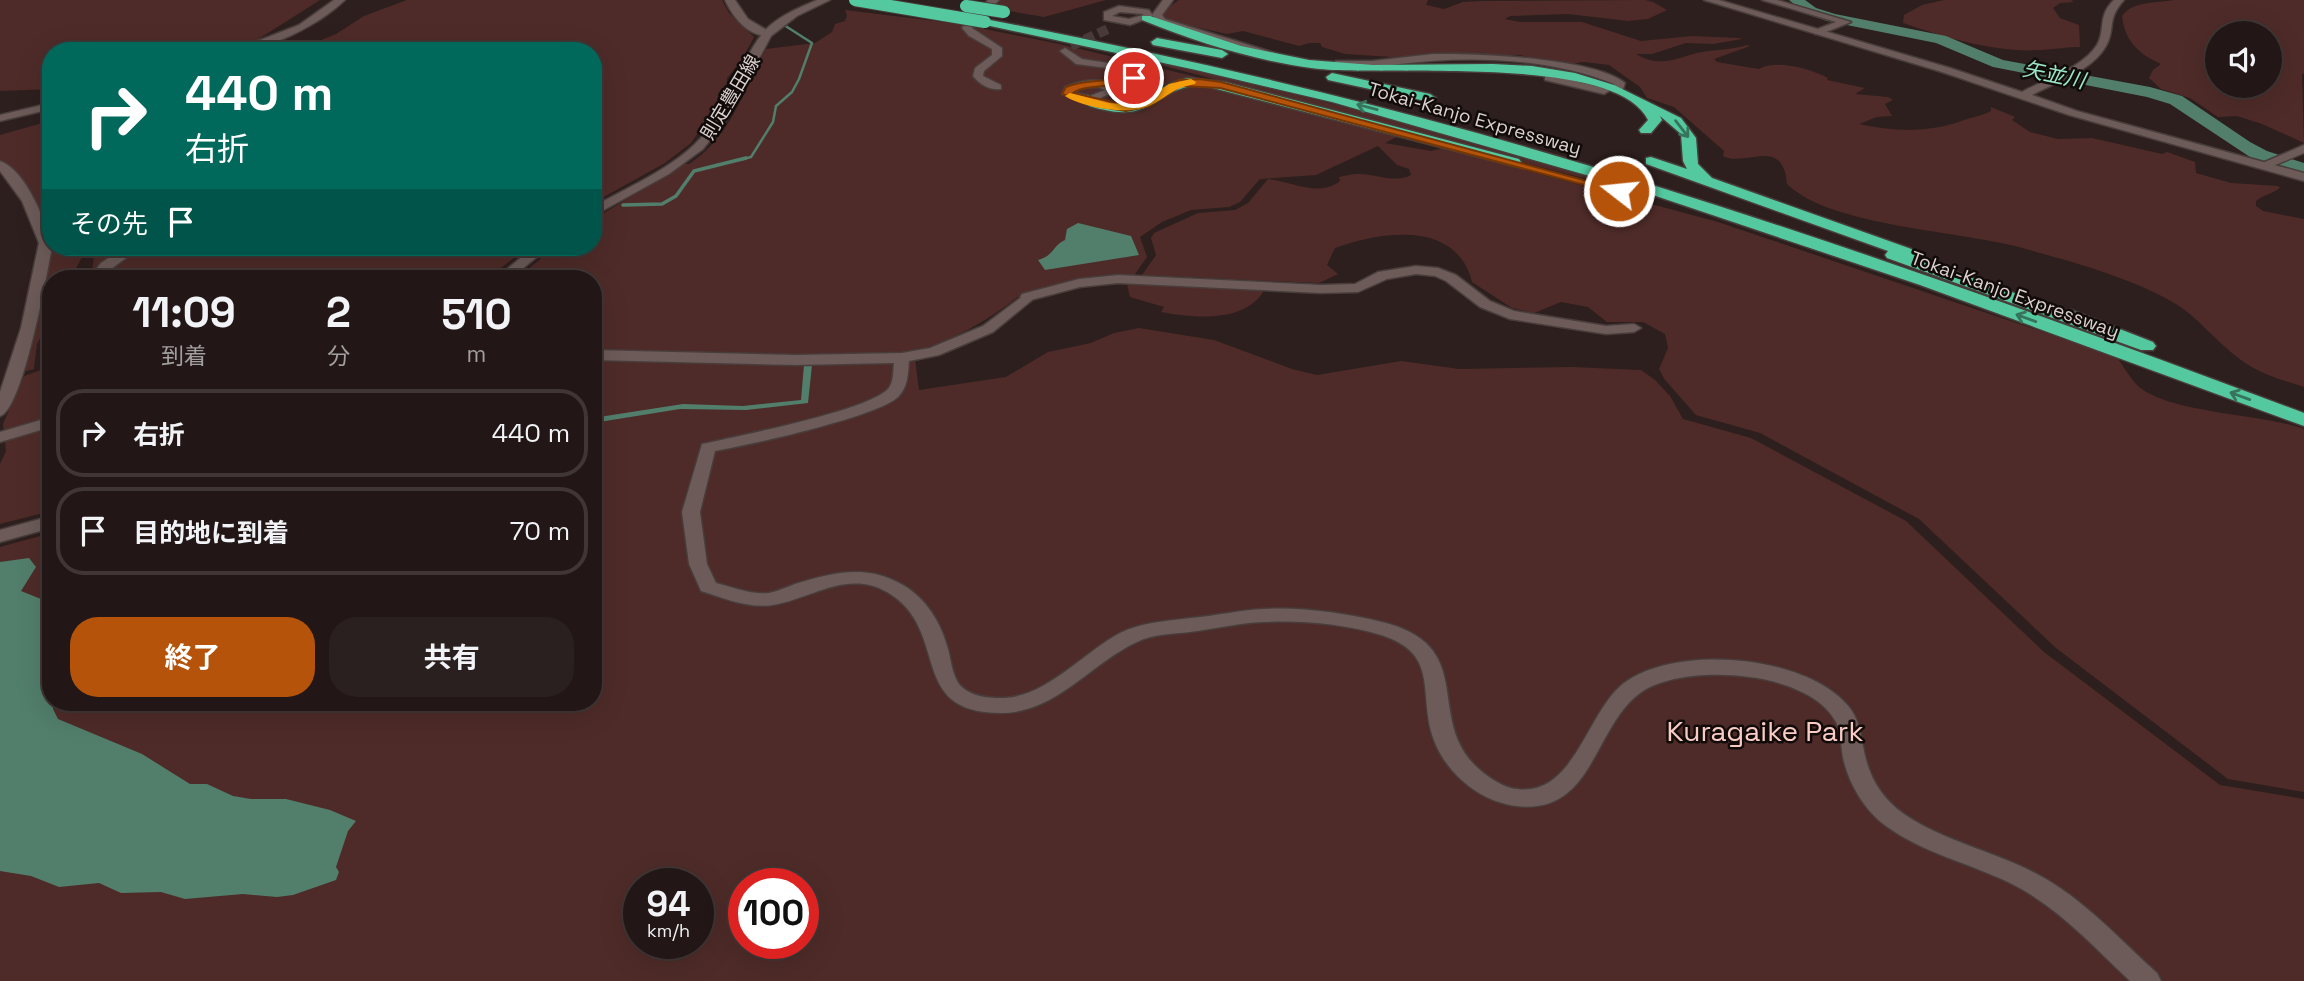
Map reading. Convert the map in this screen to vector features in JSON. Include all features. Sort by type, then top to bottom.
[{"type":"highway","name":"Tokai-Kanjo Expressway","points":[[855,0],[1149,54],[1437,126],[1678,198],[1947,290],[2304,420]]},
{"type":"highway","name":"Tokai-Kanjo Expressway","points":[[957,4],[999,6],[1254,65],[1579,152],[1756,208],[2147,346],[2304,406]]},
{"type":"highway","points":[[1136,16],[1269,59],[1318,68],[1435,78],[1514,74],[1578,79],[1601,85],[1645,107],[1655,120],[1646,130]]},
{"type":"highway","points":[[1136,16],[1263,54],[1320,65],[1359,68],[1508,67],[1581,77],[1642,101],[1683,126],[1690,142],[1691,165],[1707,181]]},
{"type":"highway","points":[[985,22],[1694,212],[1947,290]]},
{"type":"highway","points":[[1144,40],[1430,98]]},
{"type":"highway","points":[[1108,90],[1118,103],[1135,103],[1165,84],[1159,73],[1131,59]]},
{"type":"highway","points":[[1086,99],[1109,106],[1133,108],[1147,104],[1172,86],[1221,85]]},
{"type":"highway","points":[[1651,161],[1924,259],[2147,346]]},
{"type":"street","points":[[261,42],[302,27],[340,0]]},
{"type":"street","points":[[730,0],[748,25],[767,34]]},
{"type":"street","name":"則定豊田線","points":[[602,207],[680,162],[708,139],[723,117],[767,34],[794,14],[825,0]]},
{"type":"street","points":[[1136,16],[1151,0]]},
{"type":"street","points":[[1136,16],[1109,12],[1106,25],[1136,16],[1159,0]]},
{"type":"street","points":[[1168,0],[1157,15],[1162,21],[1288,57],[1340,64],[1437,57],[1490,58],[1539,63],[1594,75],[1614,80],[1620,83],[1619,87]]},
{"type":"street","points":[[1709,0],[2127,128],[2304,177]]},
{"type":"street","points":[[1767,0],[1846,22],[1818,32]]},
{"type":"street","points":[[2023,96],[2069,70],[2101,47],[2107,11],[2119,0]]},
{"type":"street","points":[[997,87],[982,81],[978,73],[994,60],[998,48],[992,42],[970,34],[967,28],[970,20],[999,6]]},
{"type":"street","points":[[1068,48],[1071,58],[1125,69],[1133,80],[1086,99],[1070,96],[1068,92],[1078,85],[1108,90]]},
{"type":"street","points":[[1549,78],[1604,91]]},
{"type":"street","points":[[0,118],[42,108]]},
{"type":"street","points":[[2264,165],[2304,149]]},
{"type":"street","points":[[0,165],[13,179],[42,227]]},
{"type":"street","points":[[0,411],[12,386],[26,341],[43,256]]},
{"type":"street","points":[[102,270],[120,256]]},
{"type":"street","points":[[513,270],[531,256]]},
{"type":"street","points":[[602,355],[796,360],[902,358],[934,352],[988,329],[1027,297],[1079,283],[1118,279],[1321,289],[1358,288],[1383,275],[1416,270],[1438,272],[1451,278],[1485,304],[1510,315],[1577,327],[1606,330],[1634,328]]},
{"type":"street","points":[[902,358],[899,384],[892,394],[870,405],[762,437],[708,448],[691,512],[698,564],[708,587],[739,596],[770,599],[836,578],[867,577],[885,583],[904,594],[931,627],[948,687],[957,697],[990,705],[1010,705],[1036,697],[1087,668],[1111,648],[1133,635],[1168,628],[1275,615],[1390,631],[1420,648],[1434,668],[1442,731],[1453,756],[1488,788],[1511,797],[1530,799],[1554,793],[1569,781],[1615,703],[1634,686],[1651,677],[1718,667],[1750,669],[1785,678],[1811,688],[1833,703],[1845,717],[1857,775],[1871,797],[1890,817],[1914,832],[2040,887],[2148,981]]},
{"type":"street","points":[[0,437],[42,425]]},
{"type":"street","points":[[0,536],[42,524]]},
{"type":"green space","points":[[0,0],[320,0],[250,42],[42,42],[42,89],[0,91]]},
{"type":"green space","points":[[407,0],[722,0],[729,13],[754,37],[741,61],[727,78],[726,92],[691,143],[665,163],[602,198],[602,42],[316,42],[336,34],[364,16]]},
{"type":"green space","points":[[998,0],[1106,0],[1044,17],[992,8]]},
{"type":"green space","points":[[1179,0],[1428,0],[1426,5],[1444,9],[1463,2],[1481,1],[1645,0],[1667,10],[1648,19],[1628,21],[1568,14],[1510,16],[1505,19],[1520,22],[1582,22],[1641,41],[1692,36],[1739,38],[1742,39],[1713,44],[1686,43],[1652,54],[1636,54],[1650,60],[1663,61],[1747,45],[1750,46],[1714,59],[1717,62],[1759,69],[1784,65],[1812,71],[1828,78],[1827,80],[1865,88],[1855,94],[1888,97],[1893,100],[1885,104],[1892,116],[1877,117],[1859,124],[1899,130],[1925,129],[1981,115],[1991,111],[1991,107],[2015,117],[2012,120],[2030,132],[2058,139],[2092,138],[2162,154],[2167,152],[2195,162],[2196,173],[2231,183],[2278,186],[2280,188],[2256,201],[2256,206],[2263,211],[2304,219],[2304,387],[2248,365],[2176,304],[2122,279],[2026,249],[1866,219],[1834,210],[1807,198],[1787,184],[1784,169],[1778,161],[1762,156],[1732,159],[1723,156],[1724,151],[1674,107],[1647,98],[1640,87],[1609,65],[1584,62],[1560,65],[1520,55],[1392,57],[1345,54],[1322,47],[1320,43],[1299,46],[1243,31],[1227,34],[1163,17],[1166,9]]},
{"type":"green space","points":[[1944,0],[2071,0],[2074,2],[2060,3],[2053,8],[2060,18],[2079,25],[2080,47],[2025,50],[1989,47],[1903,23],[1904,15],[1922,5]]},
{"type":"green space","points":[[2304,0],[2304,143],[2237,116],[2218,117],[2190,98],[2161,89],[2149,78],[2153,70],[2161,64],[2134,46],[2126,33],[2122,16],[2138,5],[2153,2]]},
{"type":"green space","name":"Kuragaike Park","points":[[845,10],[960,24],[1059,44],[1284,98],[1142,60],[1144,58],[1394,119],[1611,183],[1610,185],[1406,132],[1385,143],[1431,151],[1443,148],[1718,222],[2117,357],[2136,384],[2150,394],[2169,401],[2304,429],[2304,792],[2228,779],[2056,648],[1919,519],[1760,433],[1696,415],[1665,380],[1659,369],[1668,348],[1665,334],[1643,322],[1607,322],[1588,307],[1561,302],[1534,313],[1512,308],[1472,282],[1464,262],[1451,248],[1415,235],[1374,237],[1335,248],[1327,265],[1338,274],[1319,283],[1142,275],[1156,255],[1151,238],[1154,233],[1198,213],[1235,210],[1248,203],[1268,179],[1323,188],[1340,181],[1339,177],[1352,174],[1391,178],[1411,175],[1409,169],[1397,165],[1378,146],[1316,175],[1260,179],[1240,202],[1229,207],[1191,210],[1162,222],[1140,237],[1147,257],[1133,277],[1036,294],[1024,292],[972,328],[914,352],[919,390],[1006,377],[1048,352],[1091,343],[1114,333],[1139,328],[1214,340],[1292,369],[1317,375],[1401,361],[1459,369],[1572,367],[1641,370],[1670,396],[1683,419],[1751,438],[1906,521],[2044,652],[2220,785],[2304,799],[2304,981],[0,981],[0,547],[42,535],[42,711],[602,711],[602,270],[527,270],[544,256],[602,256],[602,214],[683,164],[689,164],[715,141],[735,112],[766,49],[815,43],[832,32],[835,24],[845,21]]},
{"type":"green space","points":[[42,123],[42,215],[15,171],[0,159],[0,135]]},
{"type":"green space","points":[[49,256],[85,256],[75,270],[46,270]]},
{"type":"green space","points":[[516,256],[498,270],[92,270],[94,257]]},
{"type":"green space","points":[[1133,280],[1261,286],[1263,292],[1244,309],[1231,314],[1188,316],[1161,312],[1164,307],[1130,297],[1127,284]]},
{"type":"green space","points":[[42,287],[42,334],[37,344],[34,369],[23,372]]},
{"type":"green space","points":[[42,370],[42,513],[0,524],[0,464],[6,451],[3,424],[24,376]]},
{"type":"shaded area","points":[[1078,223],[1131,236],[1139,255],[1045,270],[1038,260],[1048,256],[1065,240],[1067,229]]},
{"type":"shaded area","points":[[804,365],[812,365],[808,403],[746,410],[680,409],[602,422],[602,417],[683,404],[743,406],[801,400]]},
{"type":"shaded area","points":[[29,558],[36,567],[21,591],[42,599],[42,711],[54,711],[58,719],[142,754],[190,784],[207,784],[233,796],[251,799],[286,799],[330,810],[356,821],[348,831],[336,867],[339,872],[336,880],[293,895],[277,897],[243,894],[185,899],[161,892],[121,893],[99,883],[59,887],[31,876],[0,871],[0,562]]},
{"type":"waterway","name":"矢並川","points":[[1796,0],[1811,11],[1832,18],[1940,39],[1999,64],[2150,92],[2176,100],[2243,146],[2260,155],[2304,169]]},
{"type":"waterway","points":[[739,160],[751,157],[773,122],[776,106],[792,92],[812,43],[784,25]]},
{"type":"waterway","points":[[623,205],[662,204],[676,196],[694,171],[746,158]]},
{"type":"tunnel","points":[[1071,46],[1108,29]]},
{"type":"slow traffic","points":[[1070,96],[1118,108],[1133,108],[1147,104],[1172,86],[1191,82]]},
{"type":"route","points":[[1134,78],[1132,76],[1125,82],[1116,84],[1078,85],[1069,89],[1067,94],[1098,104],[1133,108],[1147,104],[1179,83],[1221,85],[1619,191]]}]
